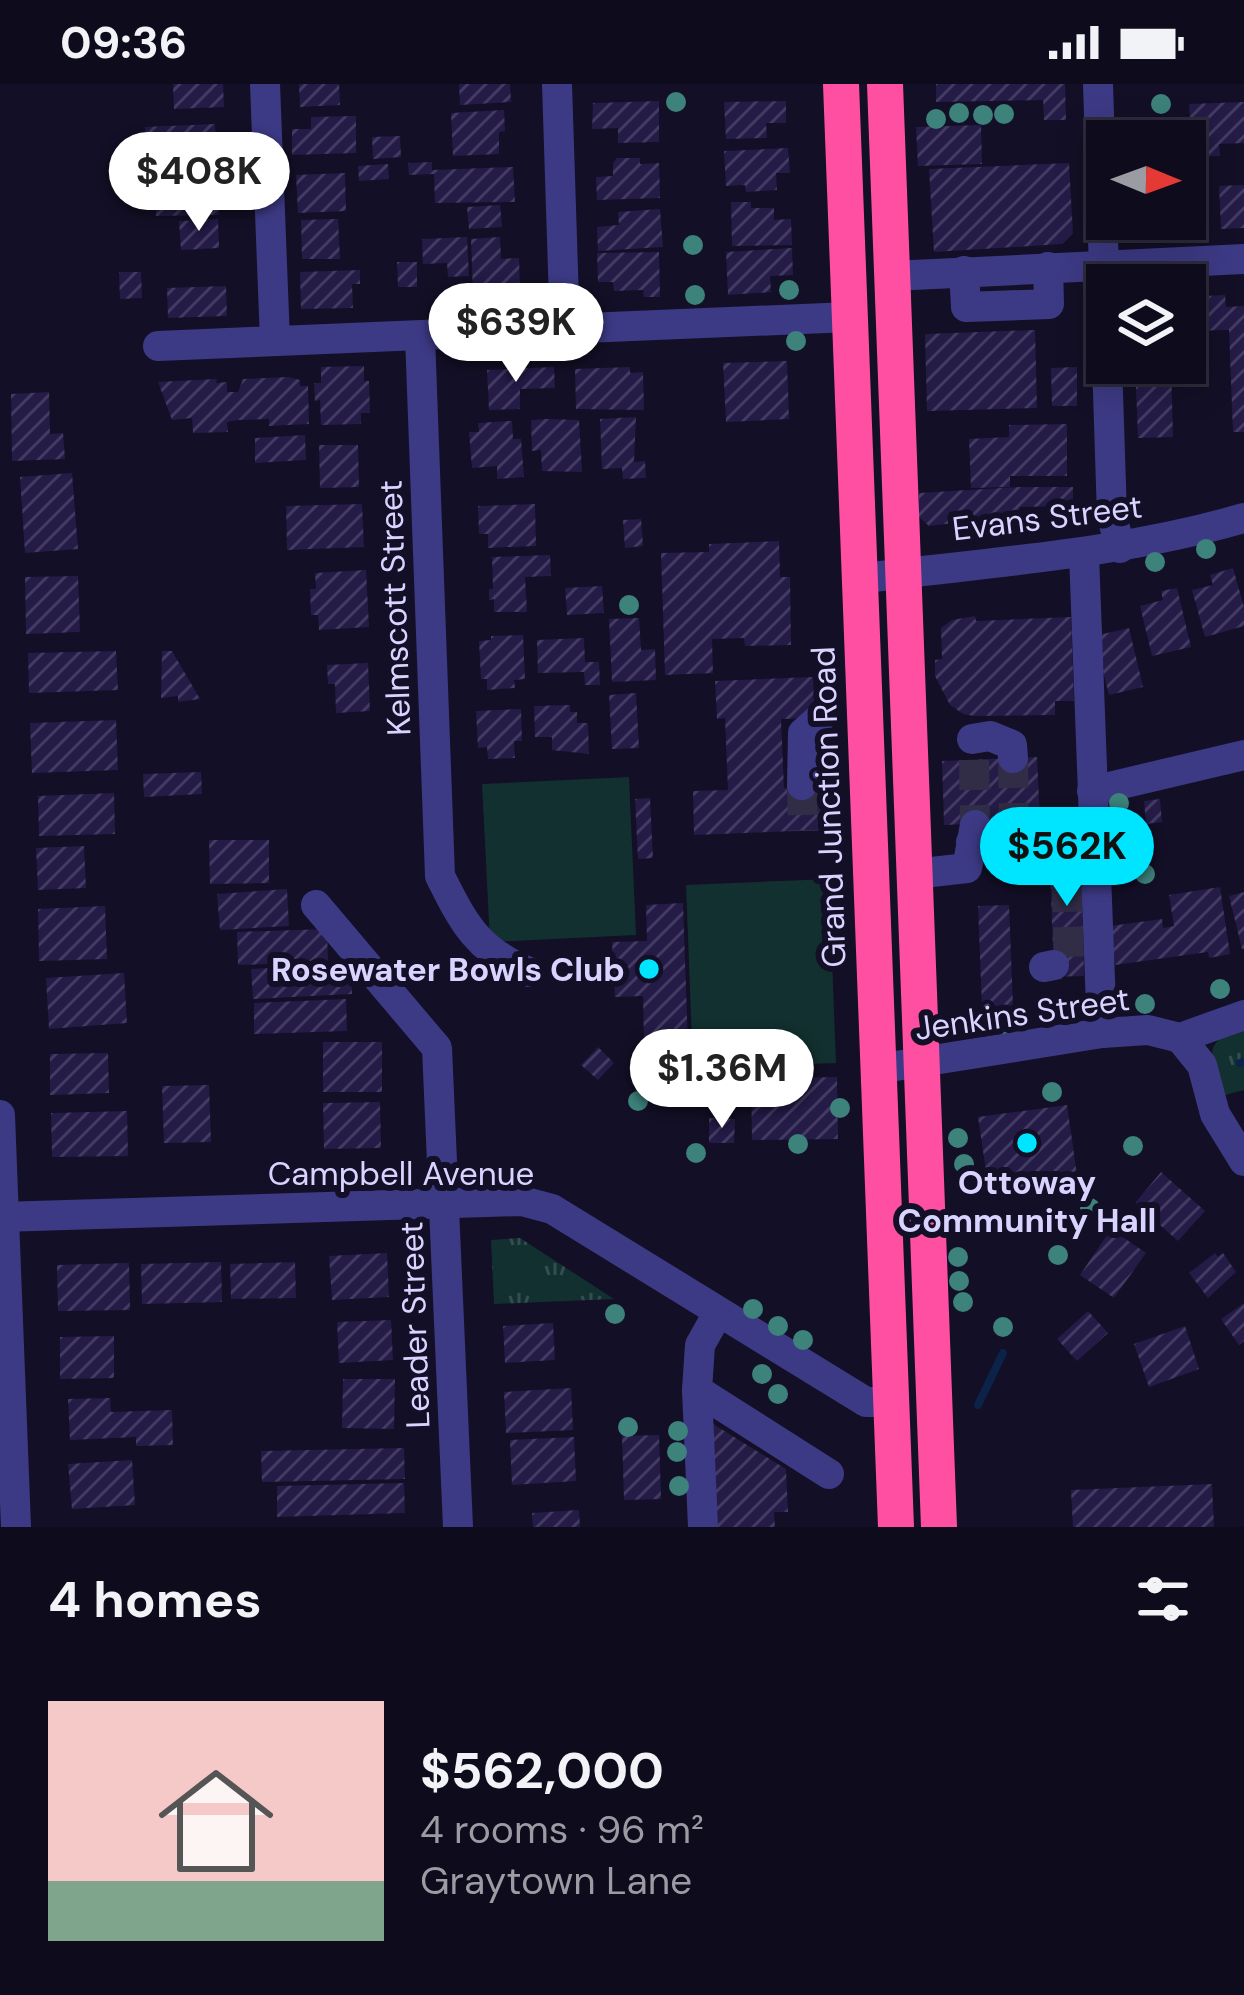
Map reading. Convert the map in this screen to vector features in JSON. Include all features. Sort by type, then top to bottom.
[{"type":"highway","name":"Grand Junction Road","points":[[841,84],[896,1527]]},
{"type":"highway","points":[[885,84],[940,1527]]},
{"type":"street","points":[[265,84],[275,341]]},
{"type":"street","points":[[557,84],[565,332]]},
{"type":"street","points":[[1098,84],[1102,264],[1244,259]]},
{"type":"street","points":[[892,275],[1086,265]]},
{"type":"street","points":[[158,346],[849,317]]},
{"type":"street","name":"Kelmscott Street","points":[[420,336],[440,876],[465,927],[497,958],[529,972]]},
{"type":"street","points":[[1107,384],[1112,516],[1120,548]]},
{"type":"street","name":"Evans Street","points":[[857,579],[1084,554],[1244,518]]},
{"type":"street","points":[[1084,554],[1102,1034]]},
{"type":"street","points":[[802,785],[803,733],[821,718]]},
{"type":"street","points":[[966,742],[1000,738],[1012,745],[1013,758]]},
{"type":"street","points":[[1092,791],[1244,755]]},
{"type":"street","points":[[914,874],[967,868],[973,834],[1009,835],[1014,822]]},
{"type":"street","name":"Leader Street","points":[[316,905],[437,1048],[458,1527]]},
{"type":"street","name":"Jenkins Street","points":[[877,1069],[1102,1034],[1148,1030],[1180,1038],[1244,1015]]},
{"type":"street","points":[[1180,1038],[1230,1110],[1244,1160]]},
{"type":"street","points":[[0,1115],[16,1527]]},
{"type":"street","name":"Campbell Avenue","points":[[2,1216],[522,1202],[552,1209],[866,1402],[892,1402]]},
{"type":"street","points":[[703,1527],[697,1390],[700,1345],[718,1312]]},
{"type":"street","points":[[697,1390],[830,1474]]},
{"type":"green space","points":[[629,777],[636,935],[490,942],[482,784]]},
{"type":"green space","points":[[829,879],[836,1063],[693,1069],[686,885]]},
{"type":"green space","points":[[1244,1029],[1244,1090],[1225,1095],[1213,1061],[1214,1046]]},
{"type":"green space","points":[[520,1238],[614,1299],[494,1304],[491,1240]]},
{"type":"building","points":[[173,84],[223,84],[224,107],[174,109]]},
{"type":"building","points":[[299,84],[339,84],[340,105],[300,107]]},
{"type":"building","points":[[459,84],[510,84],[511,102],[460,105]]},
{"type":"building","points":[[936,84],[1065,84],[1066,120],[1044,120],[1043,100],[936,102]]},
{"type":"building","points":[[659,101],[659,142],[618,143],[618,128],[592,129],[593,103]]},
{"type":"building","points":[[786,101],[786,123],[766,123],[767,138],[726,139],[724,102]]},
{"type":"building","points":[[1244,102],[1244,143],[1219,144],[1220,156],[1206,156],[1206,120],[1190,120],[1189,104]]},
{"type":"building","points":[[504,110],[499,154],[453,156],[451,113]]},
{"type":"building","points":[[356,116],[356,153],[292,155],[292,129],[311,129],[311,117]]},
{"type":"building","points":[[215,124],[217,164],[146,167],[145,127]]},
{"type":"building","points":[[981,125],[982,164],[918,166],[916,127]]},
{"type":"building","points":[[400,136],[401,157],[373,159],[372,137]]},
{"type":"building","points":[[788,148],[790,173],[776,173],[777,190],[746,192],[745,185],[726,186],[724,151]]},
{"type":"building","points":[[617,158],[659,163],[660,198],[597,200],[596,177],[613,176]]},
{"type":"building","points":[[432,162],[432,170],[513,167],[515,202],[435,203],[434,174],[409,175],[408,163]]},
{"type":"building","points":[[1069,163],[1073,233],[1062,244],[934,252],[929,169]]},
{"type":"building","points":[[388,164],[389,179],[359,181],[358,166]]},
{"type":"building","points":[[345,173],[346,211],[298,213],[296,175]]},
{"type":"building","points":[[205,179],[204,189],[219,189],[219,215],[156,216],[155,190],[168,189],[168,180]]},
{"type":"building","points":[[1244,185],[1244,228],[1221,229],[1219,186]]},
{"type":"building","points":[[731,202],[774,208],[774,220],[791,219],[792,245],[732,246]]},
{"type":"building","points":[[500,205],[502,227],[469,229],[467,207]]},
{"type":"building","points":[[660,209],[663,247],[598,251],[597,227],[619,225],[618,212]]},
{"type":"building","points":[[218,219],[219,248],[181,250],[179,221]]},
{"type":"building","points":[[338,219],[340,259],[302,259],[301,220]]},
{"type":"building","points":[[467,237],[469,276],[448,277],[447,263],[423,264],[422,239]]},
{"type":"building","points":[[500,237],[501,259],[519,258],[520,287],[473,294],[471,239]]},
{"type":"building","points":[[792,248],[793,275],[770,276],[771,292],[728,295],[726,252]]},
{"type":"building","points":[[659,252],[660,297],[644,297],[643,290],[614,291],[613,282],[598,282],[597,253]]},
{"type":"building","points":[[397,262],[417,262],[417,287],[398,287]]},
{"type":"building","points":[[360,270],[360,284],[352,284],[353,308],[301,309],[300,272]]},
{"type":"building","points":[[119,272],[141,272],[142,298],[120,299]]},
{"type":"building","points":[[226,286],[227,316],[168,318],[167,288]]},
{"type":"building","points":[[1225,295],[1226,307],[1244,306],[1244,432],[1233,432],[1229,330],[1206,331],[1206,296]]},
{"type":"building","points":[[1035,330],[1037,408],[927,411],[925,334]]},
{"type":"building","points":[[787,361],[789,419],[726,422],[723,363]]},
{"type":"building","points":[[364,366],[370,413],[361,413],[361,424],[321,425],[314,383],[321,383],[321,367]]},
{"type":"building","points":[[554,367],[555,388],[520,389],[520,409],[489,410],[487,370]]},
{"type":"building","points":[[630,367],[630,373],[643,372],[644,410],[576,409],[575,369]]},
{"type":"building","points":[[1077,367],[1077,406],[1052,406],[1051,368]]},
{"type":"building","points":[[288,377],[308,386],[309,424],[269,426],[269,419],[238,420],[227,422],[228,432],[193,433],[192,418],[172,420],[158,382],[217,379],[216,383],[227,382],[227,392],[238,392],[243,379]]},
{"type":"building","points":[[1136,384],[1172,384],[1173,437],[1138,438]]},
{"type":"building","points":[[49,392],[50,434],[63,433],[65,459],[12,461],[11,394]]},
{"type":"building","points":[[636,417],[634,462],[645,461],[646,478],[623,479],[622,468],[602,469],[600,419]]},
{"type":"building","points":[[531,420],[579,420],[582,472],[542,471],[541,450],[532,451]]},
{"type":"building","points":[[512,421],[513,439],[521,439],[524,477],[497,479],[497,466],[472,468],[469,432],[479,432],[478,423]]},
{"type":"building","points":[[1067,424],[1067,476],[1010,476],[1010,487],[971,488],[969,439],[1009,437],[1009,425]]},
{"type":"building","points":[[305,435],[306,460],[255,463],[255,438]]},
{"type":"building","points":[[319,445],[358,445],[359,487],[320,488]]},
{"type":"building","points":[[72,473],[78,549],[25,553],[20,477]]},
{"type":"building","points":[[1073,487],[1073,506],[1019,507],[1020,515],[929,526],[919,517],[919,493]]},
{"type":"building","points":[[362,504],[364,547],[287,550],[286,506]]},
{"type":"building","points":[[535,504],[536,546],[488,548],[488,534],[479,534],[478,506]]},
{"type":"building","points":[[641,519],[643,546],[625,548],[623,520]]},
{"type":"building","points":[[779,541],[780,577],[790,577],[791,645],[745,646],[744,638],[712,639],[713,673],[665,675],[661,553],[709,552],[709,544]]},
{"type":"building","points":[[550,555],[551,576],[525,577],[527,612],[494,612],[494,599],[489,600],[492,557]]},
{"type":"building","points":[[1233,568],[1244,626],[1205,637],[1192,590],[1213,585],[1210,575]]},
{"type":"building","points":[[366,570],[369,627],[319,630],[318,615],[311,615],[315,573]]},
{"type":"building","points":[[78,576],[80,632],[26,634],[25,577]]},
{"type":"building","points":[[602,586],[604,613],[567,615],[565,588]]},
{"type":"building","points":[[1177,588],[1191,647],[1152,656],[1140,606],[1163,600],[1161,591]]},
{"type":"building","points":[[975,616],[976,621],[1071,617],[1074,701],[1055,701],[1055,715],[974,716],[950,705],[935,676],[935,660],[942,659],[941,628],[952,620]]},
{"type":"building","points":[[639,618],[641,650],[655,649],[656,680],[612,682],[609,619]]},
{"type":"building","points":[[1129,628],[1143,687],[1109,695],[1094,636]]},
{"type":"building","points":[[523,635],[525,679],[514,680],[515,688],[487,690],[487,679],[481,679],[479,641]]},
{"type":"building","points":[[584,638],[585,662],[599,662],[600,685],[585,685],[584,672],[538,673],[537,640]]},
{"type":"building","points":[[116,651],[118,690],[29,693],[28,653]]},
{"type":"building","points":[[162,651],[172,651],[200,699],[161,698]]},
{"type":"building","points":[[368,663],[370,711],[336,713],[335,684],[328,684],[327,665]]},
{"type":"building","points":[[813,677],[815,718],[781,719],[784,788],[820,786],[822,830],[694,835],[693,791],[728,790],[725,718],[717,719],[715,681]]},
{"type":"building","points":[[636,693],[639,748],[612,749],[609,695]]},
{"type":"building","points":[[570,705],[570,712],[577,712],[577,723],[588,723],[589,754],[552,750],[552,737],[535,737],[534,706]]},
{"type":"building","points":[[521,709],[522,741],[514,741],[515,758],[488,759],[487,747],[478,748],[476,711]]},
{"type":"building","points":[[116,720],[118,770],[32,773],[30,723]]},
{"type":"building","points":[[1037,757],[1040,821],[944,825],[942,761]]},
{"type":"building","points":[[201,772],[202,794],[144,797],[143,774]]},
{"type":"building","points":[[114,793],[115,834],[39,836],[38,796]]},
{"type":"building","points":[[650,798],[653,858],[638,859],[635,799]]},
{"type":"building","points":[[1160,799],[1162,822],[1146,824],[1144,801]]},
{"type":"building","points":[[209,840],[269,840],[269,883],[210,884]]},
{"type":"building","points":[[1080,841],[1084,976],[1054,977],[1049,842]]},
{"type":"building","points":[[84,846],[86,888],[38,890],[36,848]]},
{"type":"building","points":[[1220,887],[1230,954],[1209,958],[1208,952],[1115,965],[1110,926],[1162,919],[1163,928],[1174,926],[1169,895]]},
{"type":"building","points":[[287,889],[289,926],[220,930],[217,894]]},
{"type":"building","points":[[1244,892],[1244,949],[1242,949],[1229,896]]},
{"type":"building","name":"Rosewater Bowls Club","points":[[683,903],[688,1045],[644,1047],[643,996],[615,997],[612,942],[647,941],[646,905]]},
{"type":"building","points":[[1009,905],[1013,1006],[982,1007],[978,906]]},
{"type":"building","points":[[105,906],[107,959],[39,961],[38,909]]},
{"type":"building","points":[[327,929],[328,962],[238,965],[237,932]]},
{"type":"building","points":[[351,964],[352,994],[253,999],[251,969]]},
{"type":"building","points":[[124,973],[127,1023],[49,1029],[46,978]]},
{"type":"building","points":[[346,999],[347,1031],[254,1034],[254,1003]]},
{"type":"building","points":[[323,1042],[382,1042],[382,1092],[323,1092]]},
{"type":"building","points":[[598,1047],[614,1063],[598,1080],[581,1065]]},
{"type":"building","points":[[108,1053],[109,1093],[50,1095],[50,1054]]},
{"type":"building","points":[[837,1077],[838,1139],[752,1140],[751,1079]]},
{"type":"building","points":[[209,1085],[211,1142],[164,1143],[162,1086]]},
{"type":"building","points":[[380,1102],[381,1148],[324,1149],[323,1103]]},
{"type":"building","name":"Ottoway Community Hall","points":[[1067,1105],[1078,1182],[1007,1192],[1003,1169],[986,1171],[978,1117]]},
{"type":"building","points":[[127,1111],[128,1156],[52,1157],[51,1113]]},
{"type":"building","points":[[709,1118],[735,1119],[734,1143],[709,1143]]},
{"type":"building","points":[[1161,1172],[1205,1211],[1178,1241],[1135,1203]]},
{"type":"building","points":[[1111,1229],[1146,1253],[1114,1298],[1080,1275]]},
{"type":"building","points":[[387,1253],[389,1297],[332,1300],[329,1256]]},
{"type":"building","points":[[1215,1253],[1218,1257],[1223,1253],[1236,1272],[1208,1298],[1189,1273]]},
{"type":"building","points":[[221,1262],[222,1302],[142,1304],[141,1264]]},
{"type":"building","points":[[295,1262],[296,1298],[231,1299],[230,1264]]},
{"type":"building","points":[[129,1263],[130,1310],[58,1311],[57,1265]]},
{"type":"building","points":[[1244,1303],[1244,1341],[1239,1345],[1221,1319]]},
{"type":"building","points":[[1088,1311],[1108,1333],[1077,1361],[1057,1339]]},
{"type":"building","points":[[391,1320],[393,1360],[339,1363],[337,1322]]},
{"type":"building","points":[[553,1323],[555,1360],[505,1363],[503,1326]]},
{"type":"building","points":[[1185,1326],[1199,1369],[1149,1387],[1134,1344]]},
{"type":"building","points":[[114,1336],[114,1378],[60,1379],[60,1337]]},
{"type":"building","points":[[343,1379],[395,1379],[394,1429],[342,1428]]},
{"type":"building","points":[[571,1388],[573,1430],[506,1433],[504,1392]]},
{"type":"building","points":[[110,1398],[111,1412],[172,1410],[173,1445],[136,1446],[136,1437],[70,1440],[68,1399]]},
{"type":"building","points":[[702,1417],[786,1469],[788,1512],[774,1512],[775,1527],[708,1527]]},
{"type":"building","points":[[659,1435],[661,1499],[624,1500],[622,1436]]},
{"type":"building","points":[[574,1437],[576,1481],[512,1485],[510,1440]]},
{"type":"building","points":[[404,1448],[405,1479],[262,1482],[261,1451]]},
{"type":"building","points":[[132,1460],[135,1505],[72,1509],[68,1464]]},
{"type":"building","points":[[404,1483],[405,1513],[277,1517],[277,1486]]},
{"type":"building","points":[[1212,1484],[1214,1527],[1073,1527],[1071,1490]]},
{"type":"building","points":[[579,1510],[580,1527],[533,1527],[532,1513]]},
{"type":"waterway","points":[[1240,1063],[1244,1062]]},
{"type":"waterway","points":[[978,1405],[1003,1353]]},
{"type":"tunnel","points":[[1013,758],[1014,822]]},
{"type":"tunnel","points":[[974,760],[975,825]]},
{"type":"tunnel","points":[[802,785],[803,831]]},
{"type":"tunnel","points":[[1050,854],[1066,853],[1069,962],[1054,965]]},
{"type":"place","name":"Rosewater Bowls Club","points":[[649,969]]},
{"type":"place","name":"Ottoway Community Hall","points":[[1027,1143]]}]
